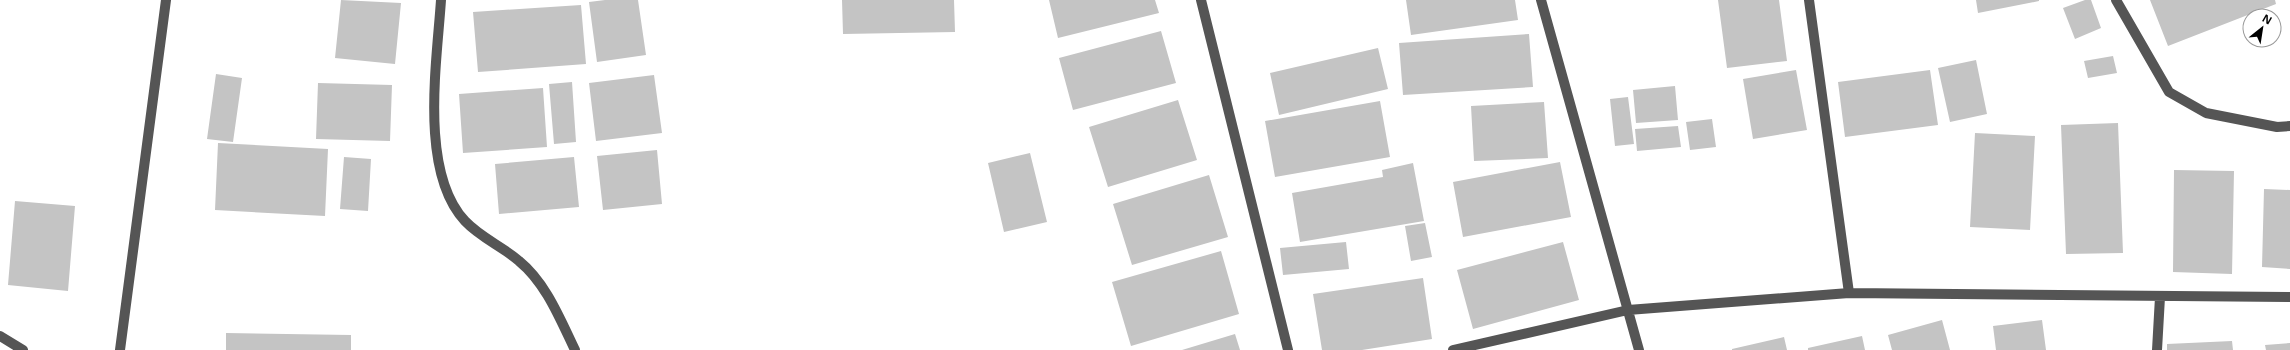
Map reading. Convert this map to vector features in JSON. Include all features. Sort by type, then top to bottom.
[{"type":"street","points":[[120,350],[166,0]]},
{"type":"street","points":[[440,0],[433,129],[438,161],[450,198],[464,221],[486,240],[518,260],[538,279],[575,350]]},
{"type":"street","points":[[1201,0],[1288,350]]},
{"type":"street","points":[[1541,0],[1639,350]]},
{"type":"street","points":[[1809,0],[1849,293]]},
{"type":"street","points":[[2116,0],[2169,92],[2206,113],[2277,127],[2290,126]]},
{"type":"street","points":[[1453,350],[1628,310],[1849,293],[2290,297]]},
{"type":"street","points":[[2157,350],[2160,296]]},
{"type":"street","points":[[0,336],[23,350]]},
{"type":"building","points":[[341,0],[401,3],[395,64],[335,58]]},
{"type":"building","points":[[605,0],[638,0],[646,55],[597,62],[589,2]]},
{"type":"building","points":[[842,0],[954,0],[955,32],[843,34]]},
{"type":"building","points":[[1049,0],[1155,0],[1159,13],[1058,38]]},
{"type":"building","points":[[1406,0],[1515,0],[1518,20],[1411,35]]},
{"type":"building","points":[[1718,0],[1779,0],[1787,61],[1727,68]]},
{"type":"building","points":[[1976,0],[2039,0],[2039,1],[1978,13]]},
{"type":"building","points":[[2085,0],[2091,0],[2101,28],[2075,39],[2063,8]]},
{"type":"building","points":[[2150,0],[2275,0],[2276,4],[2266,8],[2242,8],[2242,17],[2168,46]]},
{"type":"building","points":[[581,5],[586,64],[478,72],[473,12]]},
{"type":"building","points":[[1161,31],[1176,83],[1073,110],[1059,58]]},
{"type":"building","points":[[1529,34],[1533,87],[1403,95],[1399,43]]},
{"type":"building","points":[[1378,48],[1388,89],[1279,115],[1270,73]]},
{"type":"building","points":[[2113,56],[2117,73],[2088,78],[2084,61]]},
{"type":"building","points":[[1976,60],[1987,114],[1950,122],[1938,68]]},
{"type":"building","points":[[1796,70],[1807,130],[1753,139],[1743,79]]},
{"type":"building","points":[[1930,70],[1938,125],[1845,137],[1838,82]]},
{"type":"building","points":[[216,74],[242,78],[233,142],[207,139]]},
{"type":"building","points":[[654,75],[662,133],[596,141],[589,83]]},
{"type":"building","points":[[572,82],[576,142],[554,144],[549,84]]},
{"type":"building","points":[[318,83],[392,85],[390,141],[316,139]]},
{"type":"building","points":[[1675,86],[1678,120],[1636,123],[1633,90]]},
{"type":"building","points":[[543,88],[547,147],[463,153],[459,94]]},
{"type":"building","points":[[1628,97],[1634,144],[1615,146],[1610,99]]},
{"type":"building","points":[[1178,100],[1197,160],[1108,187],[1089,127]]},
{"type":"building","points":[[1380,101],[1390,157],[1275,177],[1265,121]]},
{"type":"building","points":[[1544,102],[1548,158],[1474,161],[1471,106]]},
{"type":"building","points":[[1712,119],[1716,147],[1690,150],[1686,122]]},
{"type":"building","points":[[2118,123],[2123,253],[2066,254],[2061,125]]},
{"type":"building","points":[[1678,126],[1681,147],[1637,151],[1635,129]]},
{"type":"building","points":[[1975,133],[2035,136],[2030,230],[1970,227]]},
{"type":"building","points":[[218,143],[328,149],[325,216],[215,210]]},
{"type":"building","points":[[657,150],[662,204],[603,210],[597,156]]},
{"type":"building","points":[[1030,153],[1047,222],[1004,232],[988,163]]},
{"type":"building","points":[[344,157],[371,159],[368,211],[340,209]]},
{"type":"building","points":[[574,157],[579,207],[499,214],[495,164]]},
{"type":"building","points":[[1560,162],[1571,217],[1463,237],[1453,182]]},
{"type":"building","points":[[1413,163],[1424,221],[1300,242],[1292,193],[1383,177],[1382,170]]},
{"type":"building","points":[[2174,170],[2234,171],[2232,274],[2173,272]]},
{"type":"building","points":[[1209,175],[1228,237],[1132,265],[1113,204]]},
{"type":"building","points":[[2264,189],[2290,190],[2290,269],[2262,267]]},
{"type":"building","points":[[15,201],[75,206],[68,291],[8,285]]},
{"type":"building","points":[[1425,223],[1432,257],[1411,261],[1405,226]]},
{"type":"building","points":[[1346,242],[1349,269],[1283,275],[1280,248]]},
{"type":"building","points":[[1563,242],[1579,300],[1473,329],[1457,270]]},
{"type":"building","points":[[1221,251],[1239,314],[1131,346],[1112,282]]},
{"type":"building","points":[[1423,278],[1432,339],[1362,350],[1322,350],[1313,294]]},
{"type":"building","points":[[1942,320],[1950,350],[1892,350],[1888,335]]},
{"type":"building","points":[[2042,320],[2046,350],[1996,350],[1993,326]]},
{"type":"building","points":[[226,333],[351,335],[351,350],[226,350]]},
{"type":"building","points":[[1235,334],[1240,350],[1182,350]]},
{"type":"building","points":[[1862,336],[1865,350],[1808,350],[1808,348]]},
{"type":"building","points":[[1784,337],[1787,350],[1732,350],[1732,349]]},
{"type":"building","points":[[2232,341],[2233,350],[2167,350],[2167,344]]},
{"type":"building","points":[[2290,343],[2290,350],[2266,350],[2265,345]]}]
